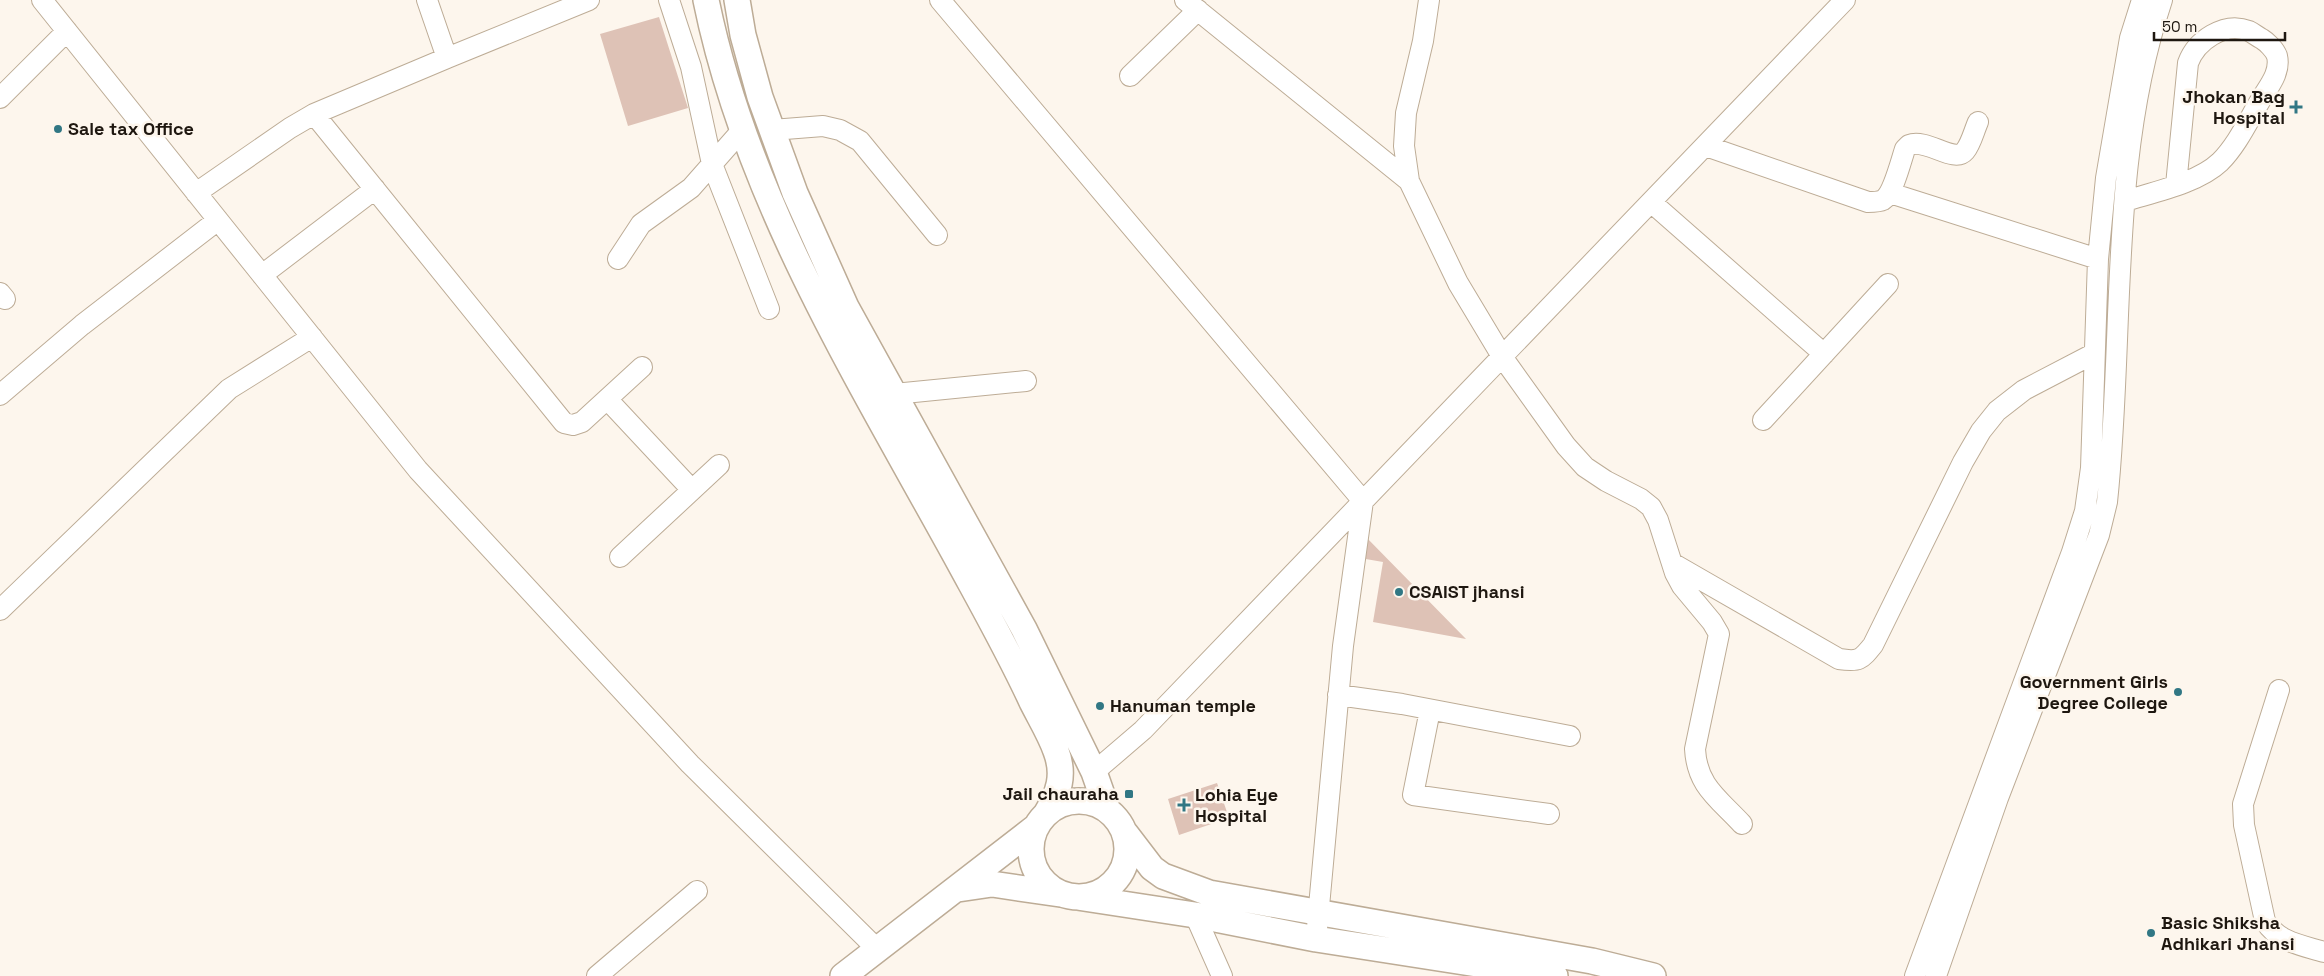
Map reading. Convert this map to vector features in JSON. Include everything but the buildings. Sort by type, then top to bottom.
[{"type":"main road","points":[[706,0],[716,48],[730,96],[770,199],[825,318],[1008,652],[1056,752],[1062,776],[1057,796],[1041,820],[1032,843],[1032,859],[1038,874],[1048,886],[1070,896],[1093,896],[1118,878],[1125,865],[1128,850],[1126,834]]},
{"type":"main road","points":[[737,0],[745,44],[760,97],[795,193],[846,307],[1024,629],[1094,772],[1106,809],[1152,868],[1170,879],[1209,893],[1592,961],[1653,976]]},
{"type":"main road","points":[[843,976],[958,889],[1060,805],[1075,801],[1092,802],[1106,809]]},
{"type":"main road","points":[[958,889],[992,884],[1195,915],[1316,939],[1555,976]]},
{"type":"street","points":[[42,0],[418,470],[690,764],[878,949]]},
{"type":"street","points":[[427,0],[447,58]]},
{"type":"street","points":[[668,0],[691,67],[712,164],[769,309]]},
{"type":"street","points":[[1429,0],[1423,41],[1406,113],[1404,146],[1409,181],[1458,283],[1503,358],[1566,446],[1585,467],[1606,481],[1641,499],[1650,508],[1658,520],[1672,563],[1682,586],[1712,622],[1719,634],[1695,749],[1696,767],[1704,784],[1742,824]]},
{"type":"street","points":[[1094,772],[1143,730],[1503,358],[1845,0]]},
{"type":"street","points":[[1915,976],[2072,552],[2085,511],[2091,468],[2093,354],[2098,258],[2106,178],[2130,38],[2142,0]]},
{"type":"street","points":[[1936,976],[1998,798],[2099,535],[2108,502],[2125,201],[2135,107],[2148,40],[2162,0]]},
{"type":"street","points":[[196,193],[290,128],[314,114],[583,2]]},
{"type":"street","points":[[950,3],[1363,501],[1338,695],[1316,939]]},
{"type":"street","points":[[1130,76],[1191,5],[1409,181]]},
{"type":"street","points":[[2125,201],[2176,184],[2200,175],[2224,158],[2232,148],[2278,71],[2277,55],[2266,42],[2248,30],[2225,29],[2202,40],[2192,50],[2188,63],[2176,184]]},
{"type":"street","points":[[0,98],[67,31]]},
{"type":"street","points":[[314,114],[564,423],[573,426],[582,422],[642,367]]},
{"type":"street","points":[[1706,146],[1868,202],[1885,199],[1890,193],[1905,150],[1909,144],[1923,143],[1954,156],[1961,155],[1966,150],[1978,122]]},
{"type":"street","points":[[772,130],[823,126],[840,130],[860,141],[937,235]]},
{"type":"street","points":[[618,259],[641,224],[691,188],[743,129]]},
{"type":"street","points":[[262,275],[375,189]]},
{"type":"street","points":[[1890,193],[2098,258]]},
{"type":"street","points":[[1651,202],[1824,354]]},
{"type":"street","points":[[0,395],[82,325],[218,220]]},
{"type":"street","points":[[1763,420],[1888,284]]},
{"type":"street","points":[[0,610],[229,389],[312,337]]},
{"type":"street","points":[[1672,563],[1840,659],[1854,661],[1862,658],[1873,645],[1963,462],[1981,431],[1997,411],[2024,390],[2093,354]]},
{"type":"street","points":[[894,394],[1026,381]]},
{"type":"street","points":[[607,399],[692,490]]},
{"type":"street","points":[[620,557],[719,465]]},
{"type":"street","points":[[2279,690],[2247,786],[2243,804],[2244,825],[2265,921],[2271,932],[2283,940],[2324,952]]},
{"type":"street","points":[[1338,695],[1570,736]]},
{"type":"street","points":[[1430,710],[1413,795],[1549,814]]},
{"type":"street","points":[[597,976],[697,891]]},
{"type":"street","points":[[1195,915],[1222,976]]},
{"type":"place","name":"Jhokan Bag Hospital","points":[[2296,107]]},
{"type":"place","name":"Sale tax Office","points":[[58,129]]},
{"type":"place","name":"CSAIST jhansi","points":[[1399,592]]},
{"type":"place","name":"Government Girls Degree College","points":[[2178,692]]},
{"type":"place","name":"Hanuman temple","points":[[1100,706]]},
{"type":"place","name":"Jail chauraha","points":[[1129,794]]},
{"type":"place","name":"Lohia Eye Hospital","points":[[1184,805]]},
{"type":"place","name":"Basic Shiksha Adhikari Jhansi","points":[[2151,933]]}]
